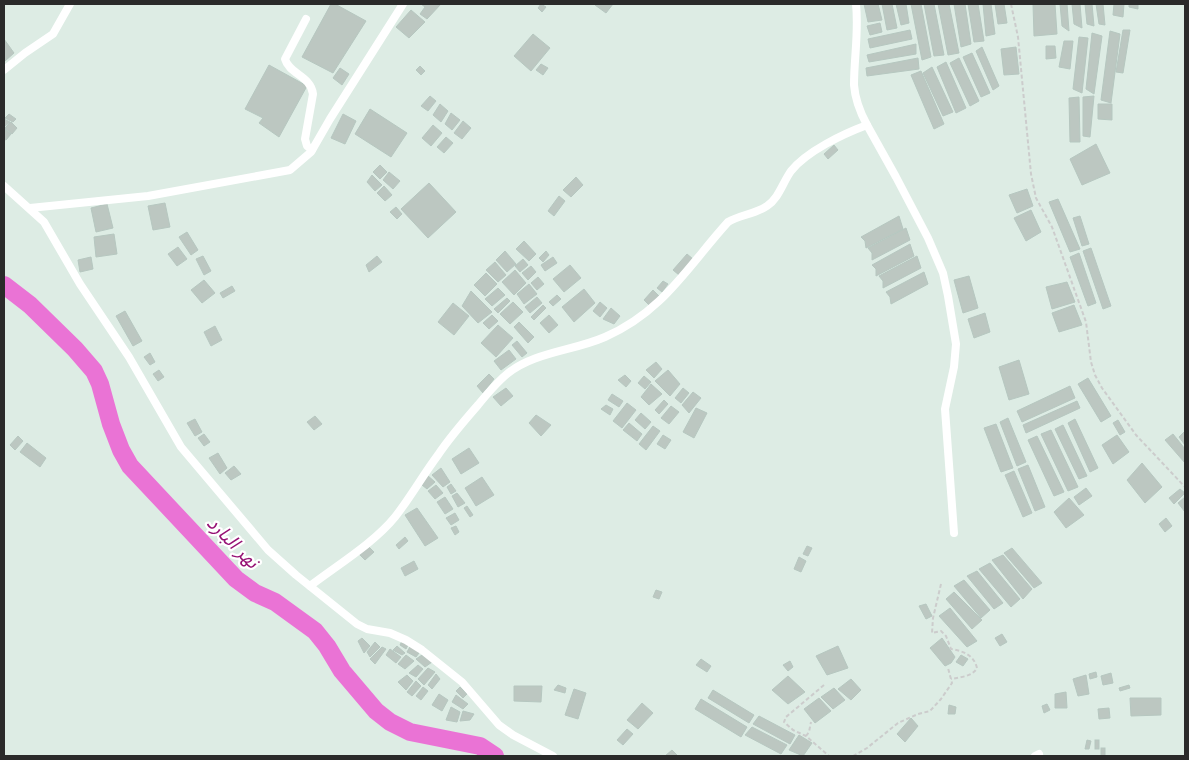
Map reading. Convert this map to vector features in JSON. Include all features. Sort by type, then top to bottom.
[{"type":"street","points":[[4,70],[19,57],[53,34],[70,4]]},
{"type":"street","points":[[30,208],[148,196],[280,172],[295,166],[312,150],[330,118],[403,4]]},
{"type":"street","points":[[856,4],[857,44],[854,86],[857,98],[867,125],[928,238],[942,272],[948,296],[956,344],[954,367],[945,409],[954,533]]},
{"type":"street","points":[[306,19],[285,59],[287,64],[309,83],[312,88],[313,94],[305,139],[307,146],[312,150]]},
{"type":"street","points":[[310,586],[363,546],[389,523],[457,429],[506,374],[523,364],[605,337],[641,316],[677,284],[728,222],[768,205],[777,196],[792,170],[800,162],[828,144],[867,125]]},
{"type":"street","points":[[4,186],[44,222],[80,284],[129,357],[170,430],[268,550],[357,624],[367,629],[390,633],[422,650],[462,682],[500,725],[513,735],[553,756]]},
{"type":"path","points":[[1011,4],[1018,37],[1031,174],[1036,198],[1052,227],[1086,322],[1091,362],[1095,375],[1136,435],[1185,487]]},
{"type":"path","points":[[941,584],[933,618],[932,634],[941,631],[946,636],[951,650],[964,651],[974,660],[977,668],[970,675],[951,679]]},
{"type":"path","points":[[853,756],[867,748],[898,723],[930,711],[952,683],[948,668]]},
{"type":"path","points":[[824,685],[786,717],[784,722],[793,730],[806,736],[829,756]]},
{"type":"path","points":[[806,736],[811,722]]},
{"type":"building","points":[[331,4],[335,4],[366,21],[333,73],[302,57]]},
{"type":"building","points":[[421,4],[441,4],[427,19],[420,14],[425,7]]},
{"type":"building","points":[[541,4],[546,7],[542,12],[538,8]]},
{"type":"building","points":[[596,4],[613,4],[606,13]]},
{"type":"building","points":[[864,4],[878,4],[882,20],[868,22]]},
{"type":"building","points":[[882,4],[892,4],[897,28],[887,30]]},
{"type":"building","points":[[896,4],[906,4],[909,23],[901,25]]},
{"type":"building","points":[[911,4],[921,4],[931,57],[922,60]]},
{"type":"building","points":[[924,4],[934,4],[944,55],[934,56]]},
{"type":"building","points":[[938,4],[949,4],[959,53],[948,55]]},
{"type":"building","points":[[954,4],[965,4],[971,44],[961,47]]},
{"type":"building","points":[[968,4],[978,4],[984,41],[974,42]]},
{"type":"building","points":[[983,4],[991,4],[995,34],[986,36]]},
{"type":"building","points":[[995,4],[1004,4],[1007,23],[998,24]]},
{"type":"building","points":[[1033,4],[1055,4],[1057,34],[1034,36]]},
{"type":"building","points":[[1060,4],[1067,4],[1069,31],[1062,26]]},
{"type":"building","points":[[1072,4],[1080,4],[1082,28],[1074,24]]},
{"type":"building","points":[[1085,4],[1092,4],[1094,26],[1087,24]]},
{"type":"building","points":[[1096,4],[1103,4],[1105,25],[1099,24]]},
{"type":"building","points":[[1114,4],[1124,4],[1123,17],[1113,15]]},
{"type":"building","points":[[1129,4],[1138,4],[1138,9],[1129,7]]},
{"type":"building","points":[[411,10],[425,22],[409,38],[396,27]]},
{"type":"building","points":[[880,23],[882,32],[870,35],[867,26]]},
{"type":"building","points":[[910,30],[912,39],[870,48],[868,39]]},
{"type":"building","points":[[1123,30],[1130,30],[1123,73],[1116,72]]},
{"type":"building","points":[[1110,31],[1120,34],[1111,103],[1101,100]]},
{"type":"building","points":[[1092,33],[1102,36],[1094,94],[1086,89]]},
{"type":"building","points":[[533,34],[550,48],[531,71],[514,56]]},
{"type":"building","points":[[1079,37],[1088,38],[1082,93],[1073,89]]},
{"type":"building","points":[[4,39],[14,53],[5,61],[4,60]]},
{"type":"building","points":[[1064,41],[1073,41],[1070,69],[1059,67]]},
{"type":"building","points":[[916,44],[916,54],[869,62],[867,55]]},
{"type":"building","points":[[1046,46],[1055,46],[1056,58],[1046,59]]},
{"type":"building","points":[[982,47],[999,86],[993,90],[976,51]]},
{"type":"building","points":[[1016,47],[1019,74],[1004,75],[1001,49]]},
{"type":"building","points":[[972,53],[990,93],[981,97],[963,57]]},
{"type":"building","points":[[918,58],[919,69],[867,76],[866,68]]},
{"type":"building","points":[[959,58],[979,101],[970,106],[950,63]]},
{"type":"building","points":[[946,62],[966,108],[956,113],[937,67]]},
{"type":"building","points":[[541,64],[548,68],[543,75],[536,70]]},
{"type":"building","points":[[269,65],[307,86],[279,137],[259,123],[263,118],[245,109]]},
{"type":"building","points":[[420,66],[425,71],[421,75],[416,70]]},
{"type":"building","points":[[932,67],[953,112],[943,116],[923,73]]},
{"type":"building","points":[[340,68],[349,74],[342,85],[333,78]]},
{"type":"building","points":[[921,71],[944,124],[934,129],[911,75]]},
{"type":"building","points":[[430,96],[436,101],[428,111],[421,106]]},
{"type":"building","points":[[1094,96],[1090,137],[1083,136],[1083,97]]},
{"type":"building","points":[[1079,97],[1080,142],[1070,142],[1069,98]]},
{"type":"building","points":[[440,104],[448,111],[441,122],[433,115]]},
{"type":"building","points":[[1098,104],[1112,104],[1112,120],[1098,119]]},
{"type":"building","points":[[370,109],[407,133],[391,157],[355,134]]},
{"type":"building","points":[[451,113],[460,120],[452,130],[445,124]]},
{"type":"building","points":[[9,114],[16,119],[13,122],[5,118]]},
{"type":"building","points":[[343,114],[356,121],[345,144],[331,138]]},
{"type":"building","points":[[4,119],[10,122],[4,127]]},
{"type":"building","points":[[463,121],[471,128],[462,139],[454,133]]},
{"type":"building","points":[[11,122],[17,128],[12,134],[5,128]]},
{"type":"building","points":[[433,125],[442,133],[431,146],[422,138]]},
{"type":"building","points":[[5,129],[11,134],[6,140],[4,139]]},
{"type":"building","points":[[446,137],[453,143],[444,153],[437,147]]},
{"type":"building","points":[[1096,144],[1110,173],[1082,185],[1070,159]]},
{"type":"building","points":[[834,145],[838,150],[828,159],[824,154]]},
{"type":"building","points":[[380,165],[387,172],[380,179],[373,172]]},
{"type":"building","points":[[389,172],[400,181],[393,189],[383,180]]},
{"type":"building","points":[[372,175],[382,185],[375,191],[367,182]]},
{"type":"building","points":[[576,177],[583,185],[571,197],[563,190]]},
{"type":"building","points":[[429,183],[456,212],[428,238],[401,209]]},
{"type":"building","points":[[384,186],[392,195],[385,201],[377,193]]},
{"type":"building","points":[[1027,189],[1033,206],[1017,213],[1009,195]]},
{"type":"building","points":[[559,196],[565,201],[554,216],[548,211]]},
{"type":"building","points":[[1058,199],[1080,249],[1070,252],[1049,202]]},
{"type":"building","points":[[165,203],[170,227],[153,230],[148,206]]},
{"type":"building","points":[[107,204],[113,228],[96,232],[91,208]]},
{"type":"building","points":[[396,207],[402,214],[397,219],[390,212]]},
{"type":"building","points":[[1031,210],[1041,232],[1026,241],[1014,218]]},
{"type":"building","points":[[899,216],[903,229],[866,248],[865,241],[861,237]]},
{"type":"building","points":[[1080,216],[1089,244],[1082,246],[1073,218]]},
{"type":"building","points":[[906,228],[910,240],[872,260],[872,253],[868,248]]},
{"type":"building","points":[[187,232],[198,250],[191,255],[179,237]]},
{"type":"building","points":[[114,234],[117,254],[96,257],[94,237]]},
{"type":"building","points":[[524,241],[536,254],[529,261],[516,249]]},
{"type":"building","points":[[910,244],[914,256],[876,276],[876,269],[872,265]]},
{"type":"building","points":[[178,247],[187,259],[177,266],[168,254]]},
{"type":"building","points":[[1091,248],[1111,306],[1103,309],[1083,251]]},
{"type":"building","points":[[505,251],[516,264],[507,272],[496,260]]},
{"type":"building","points":[[546,251],[549,255],[543,262],[539,258]]},
{"type":"building","points":[[1079,253],[1096,303],[1088,306],[1070,257]]},
{"type":"building","points":[[687,254],[693,259],[679,275],[673,270]]},
{"type":"building","points":[[203,256],[211,271],[204,275],[196,259]]},
{"type":"building","points":[[377,256],[382,262],[369,272],[366,265]]},
{"type":"building","points":[[917,256],[921,268],[883,288],[883,281],[879,276]]},
{"type":"building","points":[[91,257],[93,269],[80,272],[78,260]]},
{"type":"building","points":[[553,257],[557,263],[545,271],[541,265]]},
{"type":"building","points":[[523,259],[528,265],[520,272],[515,266]]},
{"type":"building","points":[[495,262],[506,275],[498,282],[486,270]]},
{"type":"building","points":[[570,265],[581,278],[564,292],[553,279]]},
{"type":"building","points":[[531,266],[536,272],[528,280],[522,273]]},
{"type":"building","points":[[515,270],[526,283],[514,295],[502,282]]},
{"type":"building","points":[[924,272],[928,284],[891,304],[890,297],[886,292]]},
{"type":"building","points":[[486,273],[497,284],[485,296],[474,285]]},
{"type":"building","points":[[969,276],[978,308],[963,313],[954,280]]},
{"type":"building","points":[[538,277],[544,284],[537,290],[531,283]]},
{"type":"building","points":[[204,280],[215,293],[202,303],[191,290]]},
{"type":"building","points":[[663,281],[668,284],[662,292],[657,288]]},
{"type":"building","points":[[1067,282],[1075,302],[1052,309],[1046,287]]},
{"type":"building","points":[[529,284],[537,294],[524,304],[517,294]]},
{"type":"building","points":[[232,286],[235,291],[223,298],[220,293]]},
{"type":"building","points":[[498,288],[505,295],[492,306],[485,299]]},
{"type":"building","points":[[584,289],[595,303],[574,322],[562,307]]},
{"type":"building","points":[[653,290],[659,296],[650,306],[644,300]]},
{"type":"building","points":[[471,291],[492,312],[478,323],[462,306]]},
{"type":"building","points":[[557,295],[561,299],[553,306],[549,302]]},
{"type":"building","points":[[537,297],[542,303],[530,313],[525,307]]},
{"type":"building","points":[[507,298],[510,301],[498,313],[494,309]]},
{"type":"building","points":[[513,302],[523,312],[510,324],[500,314]]},
{"type":"building","points":[[600,302],[607,308],[600,317],[593,311]]},
{"type":"building","points":[[453,303],[469,316],[454,335],[438,322]]},
{"type":"building","points":[[543,305],[546,308],[534,320],[531,317]]},
{"type":"building","points":[[1074,305],[1082,325],[1059,332],[1052,313]]},
{"type":"building","points":[[611,308],[620,316],[614,324],[603,319]]},
{"type":"building","points":[[125,311],[142,341],[133,346],[116,316]]},
{"type":"building","points":[[985,313],[990,332],[974,338],[968,319]]},
{"type":"building","points":[[492,315],[498,321],[489,329],[483,323]]},
{"type":"building","points":[[549,315],[558,325],[549,333],[540,323]]},
{"type":"building","points":[[519,322],[534,337],[528,343],[514,327]]},
{"type":"building","points":[[498,325],[513,338],[496,357],[481,343]]},
{"type":"building","points":[[215,326],[222,340],[211,346],[204,332]]},
{"type":"building","points":[[517,341],[527,353],[522,357],[512,345]]},
{"type":"building","points":[[509,350],[516,359],[501,370],[494,361]]},
{"type":"building","points":[[150,353],[155,362],[150,365],[144,357]]},
{"type":"building","points":[[1019,360],[1029,394],[1009,400],[999,367]]},
{"type":"building","points":[[656,362],[662,369],[654,378],[646,370]]},
{"type":"building","points":[[159,370],[164,377],[158,381],[153,374]]},
{"type":"building","points":[[668,370],[680,384],[670,396],[655,381]]},
{"type":"building","points":[[489,374],[494,379],[483,393],[477,386]]},
{"type":"building","points":[[625,375],[631,381],[626,387],[618,380]]},
{"type":"building","points":[[644,376],[651,382],[645,389],[638,383]]},
{"type":"building","points":[[1088,378],[1111,416],[1101,422],[1078,384]]},
{"type":"building","points":[[651,384],[662,394],[649,405],[641,397]]},
{"type":"building","points":[[1070,386],[1075,398],[1022,422],[1017,411]]},
{"type":"building","points":[[506,388],[513,396],[501,406],[493,397]]},
{"type":"building","points":[[683,388],[689,393],[681,403],[675,398]]},
{"type":"building","points":[[693,392],[701,398],[689,413],[682,405]]},
{"type":"building","points":[[612,394],[623,401],[619,407],[608,400]]},
{"type":"building","points":[[664,400],[668,404],[659,414],[655,410]]},
{"type":"building","points":[[1077,401],[1080,408],[1026,433],[1023,425]]},
{"type":"building","points":[[627,403],[636,410],[622,428],[613,421]]},
{"type":"building","points":[[606,405],[613,409],[610,415],[601,409]]},
{"type":"building","points":[[671,406],[679,412],[669,424],[661,418]]},
{"type":"building","points":[[696,408],[707,413],[694,438],[683,432]]},
{"type":"building","points":[[641,413],[651,422],[645,429],[635,420]]},
{"type":"building","points":[[536,415],[551,425],[541,436],[529,423]]},
{"type":"building","points":[[315,416],[322,424],[314,430],[307,422]]},
{"type":"building","points":[[1008,418],[1026,462],[1017,466],[1000,422]]},
{"type":"building","points":[[195,419],[202,432],[195,436],[187,423]]},
{"type":"building","points":[[1075,419],[1098,468],[1090,472],[1068,423]]},
{"type":"building","points":[[1118,420],[1125,432],[1120,435],[1113,423]]},
{"type":"building","points":[[629,423],[642,434],[637,441],[623,430]]},
{"type":"building","points":[[996,424],[1013,468],[1001,472],[984,428]]},
{"type":"building","points":[[1063,425],[1087,476],[1079,479],[1055,429]]},
{"type":"building","points":[[653,426],[660,431],[646,450],[639,444]]},
{"type":"building","points":[[1051,430],[1078,487],[1068,491],[1041,434]]},
{"type":"building","points":[[1185,431],[1185,445],[1179,437]]},
{"type":"building","points":[[204,434],[210,442],[204,446],[198,438]]},
{"type":"building","points":[[1173,434],[1185,449],[1185,463],[1165,440]]},
{"type":"building","points":[[663,435],[671,440],[665,449],[657,444]]},
{"type":"building","points":[[1117,435],[1129,452],[1113,464],[1102,445]]},
{"type":"building","points":[[18,436],[23,441],[15,450],[10,445]]},
{"type":"building","points":[[1037,436],[1064,492],[1054,496],[1028,440]]},
{"type":"building","points":[[27,443],[46,458],[40,467],[20,452]]},
{"type":"building","points":[[469,448],[479,463],[461,474],[452,459]]},
{"type":"building","points":[[218,453],[227,468],[220,474],[209,458]]},
{"type":"building","points":[[1142,463],[1162,487],[1145,503],[1127,480]]},
{"type":"building","points":[[1028,465],[1045,507],[1035,511],[1018,469]]},
{"type":"building","points":[[234,466],[241,474],[231,480],[225,473]]},
{"type":"building","points":[[441,468],[450,482],[443,487],[432,475]]},
{"type":"building","points":[[1014,471],[1032,513],[1023,517],[1005,475]]},
{"type":"building","points":[[427,475],[435,482],[427,489],[422,485]]},
{"type":"building","points":[[482,477],[494,495],[476,506],[465,488]]},
{"type":"building","points":[[451,484],[456,491],[451,494],[447,487]]},
{"type":"building","points":[[436,485],[443,493],[435,499],[428,491]]},
{"type":"building","points":[[1086,488],[1092,496],[1079,505],[1074,497]]},
{"type":"building","points":[[1180,489],[1185,493],[1174,504],[1169,498]]},
{"type":"building","points":[[457,493],[465,503],[458,507],[452,496]]},
{"type":"building","points":[[445,497],[453,509],[445,514],[437,502]]},
{"type":"building","points":[[1185,497],[1185,512],[1178,503]]},
{"type":"building","points":[[1069,498],[1084,515],[1066,528],[1054,512]]},
{"type":"building","points":[[467,506],[473,515],[470,517],[464,508]]},
{"type":"building","points":[[417,508],[438,538],[425,546],[405,515]]},
{"type":"building","points":[[455,513],[459,520],[451,525],[446,518]]},
{"type":"building","points":[[1166,518],[1172,526],[1165,532],[1159,524]]},
{"type":"building","points":[[456,526],[459,532],[455,535],[451,528]]},
{"type":"building","points":[[405,537],[408,541],[399,549],[396,545]]},
{"type":"building","points":[[368,546],[374,552],[365,560],[359,554]]},
{"type":"building","points":[[807,546],[812,548],[808,556],[803,554]]},
{"type":"building","points":[[1012,548],[1042,583],[1034,588],[1004,553]]},
{"type":"building","points":[[1003,555],[1032,589],[1023,599],[992,560]]},
{"type":"building","points":[[799,557],[806,561],[801,572],[794,569]]},
{"type":"building","points":[[414,561],[418,569],[405,576],[401,568]]},
{"type":"building","points":[[990,563],[1020,599],[1011,607],[979,569]]},
{"type":"building","points":[[977,571],[1003,603],[994,609],[967,576]]},
{"type":"building","points":[[964,580],[990,610],[981,618],[954,586]]},
{"type":"building","points":[[656,590],[662,592],[659,599],[653,597]]},
{"type":"building","points":[[954,592],[982,620],[972,629],[946,599]]},
{"type":"building","points":[[926,604],[932,616],[926,619],[919,606]]},
{"type":"building","points":[[950,608],[977,641],[967,647],[939,616]]},
{"type":"building","points":[[1002,634],[1007,642],[1000,646],[995,638]]},
{"type":"building","points":[[362,638],[370,646],[364,653],[358,641]]},
{"type":"building","points":[[942,638],[955,657],[951,663],[945,666],[930,648]]},
{"type":"building","points":[[402,641],[408,645],[406,649],[400,645]]},
{"type":"building","points":[[375,642],[380,647],[370,657],[367,652]]},
{"type":"building","points":[[411,645],[419,653],[416,657],[407,652]]},
{"type":"building","points":[[397,646],[405,653],[402,655],[393,650]]},
{"type":"building","points":[[838,646],[848,668],[827,675],[816,656]]},
{"type":"building","points":[[382,647],[386,649],[375,664],[370,659]]},
{"type":"building","points":[[390,649],[401,657],[396,663],[386,655]]},
{"type":"building","points":[[406,655],[414,661],[405,669],[398,664]]},
{"type":"building","points":[[422,655],[432,662],[425,667],[416,659]]},
{"type":"building","points":[[961,655],[968,659],[963,666],[956,662]]},
{"type":"building","points":[[701,659],[711,666],[707,672],[696,665]]},
{"type":"building","points":[[790,661],[793,667],[788,671],[783,665]]},
{"type":"building","points":[[418,665],[423,669],[416,677],[409,673]]},
{"type":"building","points":[[428,668],[435,672],[424,685],[418,679]]},
{"type":"building","points":[[1096,672],[1097,677],[1090,679],[1089,674]]},
{"type":"building","points":[[1111,673],[1113,683],[1103,685],[1101,676]]},
{"type":"building","points":[[436,674],[440,679],[432,689],[428,685]]},
{"type":"building","points":[[407,675],[413,681],[406,690],[398,682]]},
{"type":"building","points":[[1086,675],[1089,694],[1078,696],[1073,679]]},
{"type":"building","points":[[788,676],[805,692],[788,704],[772,690]]},
{"type":"building","points":[[851,679],[861,690],[851,700],[838,689]]},
{"type":"building","points":[[416,681],[421,686],[412,696],[407,692]]},
{"type":"building","points":[[558,685],[566,688],[565,693],[554,690]]},
{"type":"building","points":[[1129,685],[1130,688],[1120,691],[1119,688]]},
{"type":"building","points":[[514,686],[542,686],[541,702],[514,701]]},
{"type":"building","points":[[423,687],[428,691],[421,700],[416,696]]},
{"type":"building","points":[[460,687],[467,694],[463,698],[456,691]]},
{"type":"building","points":[[834,688],[845,700],[833,709],[821,697]]},
{"type":"building","points":[[574,689],[586,693],[578,719],[565,715]]},
{"type":"building","points":[[713,690],[754,715],[749,723],[708,698]]},
{"type":"building","points":[[1066,692],[1067,708],[1055,708],[1055,694]]},
{"type":"building","points":[[439,694],[448,700],[442,711],[432,705]]},
{"type":"building","points":[[456,695],[468,704],[463,709],[452,702]]},
{"type":"building","points":[[819,698],[831,711],[815,723],[804,709]]},
{"type":"building","points":[[1130,698],[1161,698],[1161,715],[1131,716]]},
{"type":"building","points":[[701,699],[747,727],[741,737],[695,709]]},
{"type":"building","points":[[642,703],[653,713],[638,729],[627,720]]},
{"type":"building","points":[[1047,704],[1050,710],[1044,713],[1042,706]]},
{"type":"building","points":[[949,705],[956,707],[955,714],[948,714]]},
{"type":"building","points":[[451,707],[460,712],[457,722],[446,720]]},
{"type":"building","points":[[1109,708],[1110,718],[1099,719],[1098,709]]},
{"type":"building","points":[[463,711],[474,714],[470,720],[460,721]]},
{"type":"building","points":[[759,716],[795,735],[790,744],[753,724]]},
{"type":"building","points":[[911,718],[918,726],[905,742],[897,734]]},
{"type":"building","points":[[752,727],[787,745],[781,754],[745,735]]},
{"type":"building","points":[[627,729],[633,734],[623,745],[617,740]]},
{"type":"building","points":[[799,735],[812,743],[803,756],[789,750]]},
{"type":"building","points":[[1087,740],[1091,741],[1089,749],[1085,749]]},
{"type":"building","points":[[1095,740],[1099,740],[1099,749],[1095,749]]},
{"type":"building","points":[[1101,748],[1105,748],[1105,756],[1101,756]]},
{"type":"building","points":[[672,750],[678,756],[665,756]]},
{"type":"waterway","name":"نهر البارد","points":[[4,285],[30,305],[75,349],[94,371],[100,384],[111,424],[121,450],[130,466],[236,579],[255,593],[275,602],[315,631],[327,646],[342,671],[376,711],[390,722],[410,732],[480,746],[495,756]]}]
